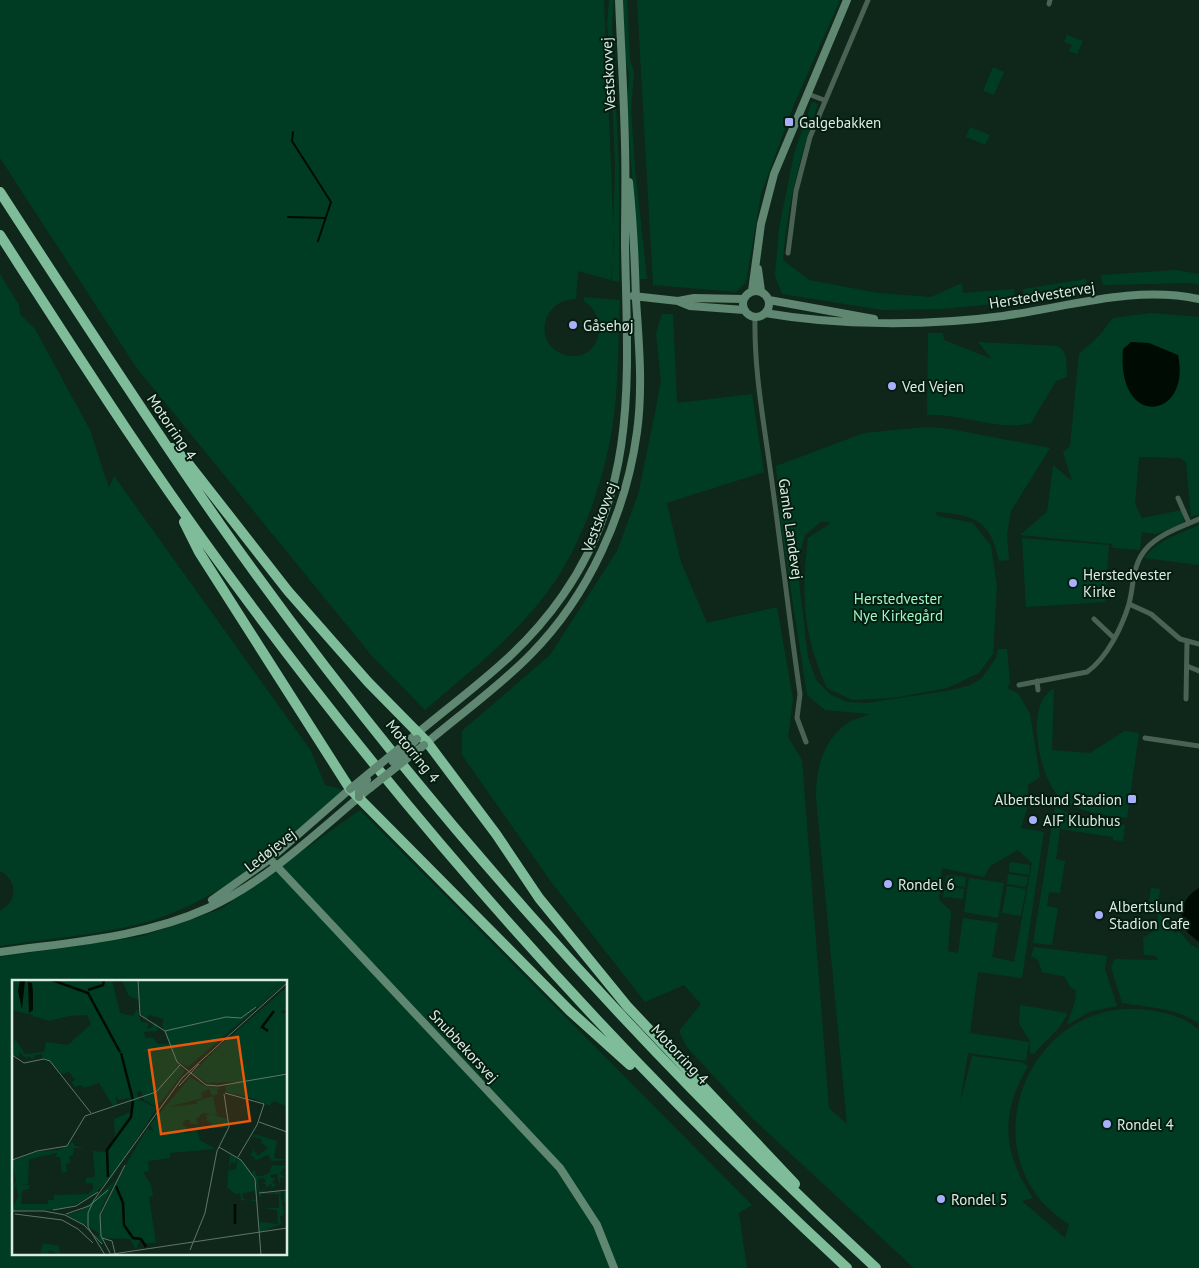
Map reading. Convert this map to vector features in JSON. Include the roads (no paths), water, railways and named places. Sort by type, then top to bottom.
[{"type":"highway","name":"Motorring 4","points":[[0,192],[163,441],[220,524],[330,672],[479,854],[579,967],[722,1121],[876,1268]]},
{"type":"highway","points":[[0,235],[170,492],[234,582],[314,688],[460,868],[590,1013],[698,1126]]},
{"type":"highway","points":[[163,441],[184,458],[247,541],[326,635],[422,739],[496,834],[539,898],[628,1006],[729,1116],[788,1176],[835,1230]]},
{"type":"highway","points":[[170,492],[200,552],[350,789],[570,1011],[698,1126],[847,1268]]},
{"type":"street","name":"Vestskovvej","points":[[359,797],[525,644],[564,595],[584,561],[601,526],[614,488],[621,458],[628,390],[625,146],[619,0]]},
{"type":"street","points":[[756,291],[757,257],[761,224],[769,191],[847,0]]},
{"type":"street","points":[[788,253],[803,161],[824,100],[868,0]]},
{"type":"street","points":[[808,94],[824,100]]},
{"type":"street","name":"Vestskovvej","points":[[350,789],[407,742],[422,739],[500,684],[532,653],[558,623],[587,580],[604,547],[622,500],[632,465],[637,431],[640,373],[632,212],[625,146]]},
{"type":"street","points":[[678,301],[694,298],[743,299],[756,291]]},
{"type":"street","points":[[626,295],[678,301],[690,306],[744,310],[755,317],[765,313],[768,300],[756,291]]},
{"type":"street","name":"Herstedvestervej","points":[[765,313],[860,322],[942,322],[1003,316],[1103,299],[1146,295],[1199,299]]},
{"type":"street","points":[[743,299],[744,310]]},
{"type":"street","name":"Herstedvestervej","points":[[768,300],[888,322]]},
{"type":"street","name":"Gamle Landevej","points":[[755,317],[755,360],[759,401],[800,694],[797,718],[806,742]]},
{"type":"street","points":[[1178,498],[1189,523]]},
{"type":"street","points":[[1019,685],[1087,672],[1101,659],[1114,638],[1128,604],[1137,562],[1144,550],[1166,533],[1199,519]]},
{"type":"street","points":[[1128,604],[1151,614],[1173,634],[1187,642],[1199,644]]},
{"type":"street","points":[[1094,619],[1114,638]]},
{"type":"street","points":[[1186,700],[1187,642]]},
{"type":"street","points":[[1187,666],[1199,671]]},
{"type":"street","points":[[1037,681],[1038,690]]},
{"type":"street","points":[[1146,738],[1199,746]]},
{"type":"street","points":[[359,797],[359,791],[365,782],[390,757]]},
{"type":"street","name":"Ledøjevej","points":[[273,863],[350,789]]},
{"type":"street","name":"Ledøjevej","points":[[0,952],[132,933],[192,914],[239,891],[359,797]]},
{"type":"street","name":"Snubbekorsvej","points":[[273,863],[560,1168],[597,1225],[614,1268]]},
{"type":"waterway","points":[[293,132],[292,141],[331,202],[318,241]]},
{"type":"waterway","points":[[288,217],[325,218]]},
{"type":"place","name":"Galgebakken","points":[[789,122]]},
{"type":"place","name":"Gåsehøj","points":[[573,325]]},
{"type":"place","name":"Ved Vejen","points":[[892,386]]},
{"type":"place","name":"Herstedvester Kirke","points":[[1073,583]]},
{"type":"place","name":"Albertslund Stadion","points":[[1132,799]]},
{"type":"place","name":"AIF Klubhus","points":[[1033,820]]},
{"type":"place","name":"Rondel 6","points":[[888,884]]},
{"type":"place","name":"Albertslund Stadion Cafe","points":[[1099,915]]},
{"type":"place","name":"Rondel 4","points":[[1107,1124]]},
{"type":"place","name":"Rondel 5","points":[[941,1199]]},
{"type":"park label","name":"Herstedvester Nye Kirkegård","points":[[898,606]]}]
